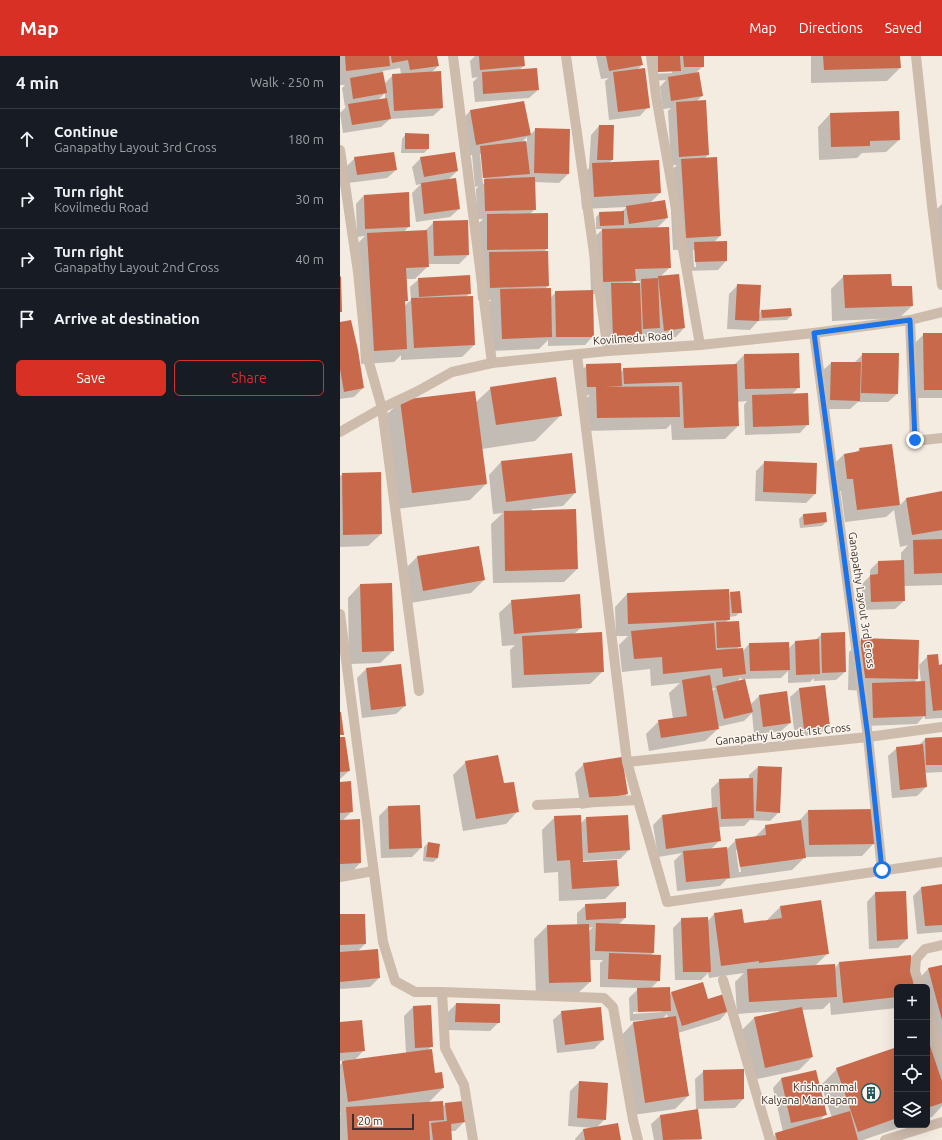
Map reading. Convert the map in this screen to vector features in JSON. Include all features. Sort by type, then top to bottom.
[{"type":"street","points":[[453,56],[492,363]]},
{"type":"street","points":[[566,56],[608,352]]},
{"type":"street","points":[[651,56],[656,96],[700,345]]},
{"type":"street","points":[[916,56],[942,285]]},
{"type":"street","points":[[340,150],[358,272],[366,352],[382,408],[419,691]]},
{"type":"street","name":"Kovilmedu Road","points":[[340,432],[382,408],[416,392],[452,372],[492,363],[700,345],[814,333],[910,320],[942,312]]},
{"type":"street","points":[[910,320],[915,440],[942,438]]},
{"type":"street","name":"Ganapathy Layout 3rd Cross","points":[[814,333],[868,737],[882,870]]},
{"type":"street","points":[[577,355],[627,762],[667,902],[942,862]]},
{"type":"street","points":[[340,614],[382,942],[395,981],[415,992],[604,998],[613,1007],[633,1120],[638,1140]]},
{"type":"street","name":"Ganapathy Layout 1st Cross","points":[[627,762],[868,737],[942,727]]},
{"type":"street","points":[[537,805],[638,800]]},
{"type":"street","points":[[340,877],[373,870]]},
{"type":"street","points":[[919,984],[915,971],[916,959],[925,949],[942,945]]},
{"type":"street","points":[[723,980],[770,1140]]},
{"type":"street","points":[[442,992],[445,1048],[464,1085],[473,1140]]},
{"type":"street","points":[[930,1020],[942,1058]]},
{"type":"street","points":[[886,1140],[942,1122]]},
{"type":"building","points":[[345,56],[389,56],[390,66],[346,71]]},
{"type":"building","points":[[391,56],[437,56],[439,66],[410,70],[408,60],[392,63]]},
{"type":"building","points":[[479,56],[524,56],[525,66],[480,70]]},
{"type":"building","points":[[606,56],[641,56],[643,65],[609,71]]},
{"type":"building","points":[[658,56],[680,56],[681,71],[658,72]]},
{"type":"building","points":[[683,56],[704,56],[704,67],[684,67]]},
{"type":"building","points":[[823,56],[900,56],[901,68],[824,70]]},
{"type":"building","points":[[537,68],[539,90],[483,94],[482,72]]},
{"type":"building","points":[[645,68],[650,108],[618,112],[613,72]]},
{"type":"building","points":[[441,71],[443,108],[394,111],[392,74]]},
{"type":"building","points":[[383,72],[387,93],[353,99],[350,78]]},
{"type":"building","points":[[699,72],[703,96],[671,101],[668,77]]},
{"type":"building","points":[[387,98],[391,119],[352,125],[348,104]]},
{"type":"building","points":[[706,100],[709,155],[679,157],[676,102]]},
{"type":"building","points":[[524,101],[531,135],[476,145],[470,110]]},
{"type":"building","points":[[899,111],[900,140],[870,141],[870,146],[831,147],[830,113]]},
{"type":"building","points":[[599,125],[614,125],[613,160],[597,160]]},
{"type":"building","points":[[535,128],[570,129],[569,174],[534,173]]},
{"type":"building","points":[[405,133],[429,134],[429,149],[405,149]]},
{"type":"building","points":[[526,141],[530,174],[483,178],[480,146]]},
{"type":"building","points":[[394,152],[397,170],[357,175],[354,157]]},
{"type":"building","points":[[455,152],[458,171],[424,177],[420,157]]},
{"type":"building","points":[[717,157],[721,236],[686,238],[681,159]]},
{"type":"building","points":[[659,160],[661,193],[594,197],[592,163]]},
{"type":"building","points":[[535,177],[536,210],[485,211],[484,179]]},
{"type":"building","points":[[456,178],[460,209],[424,214],[421,183]]},
{"type":"building","points":[[409,192],[410,227],[365,229],[364,195]]},
{"type":"building","points":[[665,200],[668,218],[629,224],[626,206]]},
{"type":"building","points":[[624,211],[624,225],[600,226],[599,212]]},
{"type":"building","points":[[548,213],[548,249],[487,250],[487,214]]},
{"type":"building","points":[[468,220],[469,255],[434,256],[433,221]]},
{"type":"building","points":[[669,227],[671,268],[635,269],[636,281],[603,282],[602,229]]},
{"type":"building","points":[[427,230],[429,267],[406,268],[408,301],[405,301],[407,349],[374,351],[367,233]]},
{"type":"building","points":[[727,241],[727,261],[695,262],[694,242]]},
{"type":"building","points":[[548,251],[549,286],[490,288],[489,252]]},
{"type":"building","points":[[679,274],[685,328],[664,331],[658,276]]},
{"type":"building","points":[[891,274],[892,286],[912,286],[913,306],[845,308],[843,275]]},
{"type":"building","points":[[470,275],[471,294],[419,297],[418,278]]},
{"type":"building","points":[[341,276],[342,312],[340,312],[340,277]]},
{"type":"building","points":[[658,278],[660,328],[643,329],[641,279]]},
{"type":"building","points":[[611,283],[640,283],[642,337],[613,338]]},
{"type":"building","points":[[737,284],[761,285],[759,321],[735,320]]},
{"type":"building","points":[[551,288],[552,337],[502,339],[500,289]]},
{"type":"building","points":[[593,290],[594,337],[556,337],[555,291]]},
{"type":"building","points":[[473,296],[475,345],[414,348],[411,298]]},
{"type":"building","points":[[791,308],[792,316],[762,318],[761,310]]},
{"type":"building","points":[[351,320],[358,350],[364,388],[344,392],[340,369],[340,322]]},
{"type":"building","points":[[923,333],[942,333],[942,390],[924,390]]},
{"type":"building","points":[[799,353],[800,388],[745,389],[744,354]]},
{"type":"building","points":[[862,353],[899,353],[898,394],[861,393]]},
{"type":"building","points":[[831,362],[861,362],[860,401],[830,400]]},
{"type":"building","points":[[621,363],[622,386],[604,387],[679,386],[680,417],[597,418],[596,387],[587,387],[586,364]]},
{"type":"building","points":[[737,364],[739,426],[684,428],[682,382],[624,384],[623,368]]},
{"type":"building","points":[[556,377],[562,416],[496,425],[490,387]]},
{"type":"building","points":[[475,391],[487,484],[412,493],[400,400]]},
{"type":"building","points":[[808,393],[809,425],[753,427],[752,395]]},
{"type":"building","points":[[892,444],[900,505],[857,510],[853,479],[847,479],[844,454],[860,451],[859,448]]},
{"type":"building","points":[[572,453],[576,493],[506,502],[501,461]]},
{"type":"building","points":[[764,461],[817,463],[816,494],[763,492]]},
{"type":"building","points":[[381,472],[382,534],[343,535],[342,473]]},
{"type":"building","points":[[942,491],[942,530],[912,535],[906,498]]},
{"type":"building","points":[[576,509],[578,569],[505,571],[504,511]]},
{"type":"building","points":[[826,512],[827,522],[804,525],[803,514]]},
{"type":"building","points":[[942,539],[942,573],[914,574],[913,540]]},
{"type":"building","points":[[479,546],[485,580],[423,591],[417,556]]},
{"type":"building","points":[[904,560],[905,601],[871,602],[870,575],[878,574],[878,561]]},
{"type":"building","points":[[392,583],[394,651],[362,652],[360,584]]},
{"type":"building","points":[[729,589],[730,620],[628,624],[627,593]]},
{"type":"building","points":[[740,591],[742,613],[732,613],[730,592]]},
{"type":"building","points":[[580,594],[582,628],[514,634],[511,600]]},
{"type":"building","points":[[739,621],[741,647],[717,648],[716,622]]},
{"type":"building","points":[[714,623],[716,650],[743,648],[746,674],[723,677],[722,668],[663,674],[662,657],[634,659],[631,631]]},
{"type":"building","points":[[602,632],[604,672],[524,675],[522,636]]},
{"type":"building","points":[[845,632],[846,672],[822,673],[821,633]]},
{"type":"building","points":[[861,638],[919,640],[918,679],[860,678]]},
{"type":"building","points":[[819,639],[820,674],[796,675],[795,641]]},
{"type":"building","points":[[789,642],[790,670],[750,671],[749,643]]},
{"type":"building","points":[[938,654],[939,665],[942,664],[942,710],[933,711],[927,655]]},
{"type":"building","points":[[401,664],[406,706],[371,710],[366,668]]},
{"type":"building","points":[[710,675],[719,729],[661,738],[658,720],[687,716],[682,680]]},
{"type":"building","points":[[745,679],[753,712],[724,719],[716,686]]},
{"type":"building","points":[[925,681],[926,716],[873,718],[872,683]]},
{"type":"building","points":[[825,685],[830,726],[804,729],[799,688]]},
{"type":"building","points":[[787,691],[791,723],[763,727],[759,695]]},
{"type":"building","points":[[341,712],[344,735],[340,735]]},
{"type":"building","points":[[340,737],[345,737],[350,771],[340,772]]},
{"type":"building","points":[[942,737],[942,765],[926,765],[925,738]]},
{"type":"building","points":[[923,744],[927,787],[900,790],[896,747]]},
{"type":"building","points":[[498,755],[504,783],[514,782],[519,812],[476,819],[465,761]]},
{"type":"building","points":[[622,757],[628,794],[590,801],[583,763]]},
{"type":"building","points":[[758,766],[782,767],[780,813],[756,811]]},
{"type":"building","points":[[753,778],[754,818],[721,819],[719,779]]},
{"type":"building","points":[[351,781],[353,812],[340,813],[340,782]]},
{"type":"building","points":[[420,805],[422,848],[389,849],[388,806]]},
{"type":"building","points":[[717,807],[721,841],[666,849],[662,815]]},
{"type":"building","points":[[875,809],[875,844],[809,845],[808,810]]},
{"type":"building","points":[[581,815],[583,862],[617,860],[619,886],[572,889],[570,860],[557,861],[554,816]]},
{"type":"building","points":[[628,815],[630,850],[588,853],[586,817]]},
{"type":"building","points":[[360,819],[361,863],[340,864],[340,820]]},
{"type":"building","points":[[801,820],[806,858],[740,867],[735,839],[766,835],[765,825]]},
{"type":"building","points":[[428,842],[440,844],[438,858],[426,857]]},
{"type":"building","points":[[727,847],[730,878],[686,882],[683,851]]},
{"type":"building","points":[[942,884],[942,925],[925,926],[921,887]]},
{"type":"building","points":[[906,891],[908,939],[877,941],[875,892]]},
{"type":"building","points":[[821,900],[829,954],[759,963],[759,961],[721,966],[714,913],[742,909],[744,923],[782,918],[780,906]]},
{"type":"building","points":[[626,902],[626,918],[586,920],[585,904]]},
{"type":"building","points":[[340,914],[365,914],[366,944],[340,945]]},
{"type":"building","points":[[708,917],[711,972],[683,972],[681,918]]},
{"type":"building","points":[[596,923],[655,925],[654,953],[595,951]]},
{"type":"building","points":[[589,924],[591,982],[549,983],[547,925]]},
{"type":"building","points":[[378,949],[380,978],[340,982],[340,952]]},
{"type":"building","points":[[609,953],[661,955],[660,981],[608,979]]},
{"type":"building","points":[[911,955],[914,984],[894,984],[894,997],[843,1003],[839,962]]},
{"type":"building","points":[[835,964],[837,997],[749,1002],[747,969]]},
{"type":"building","points":[[942,965],[942,1020],[928,968]]},
{"type":"building","points":[[703,982],[708,999],[724,994],[729,1011],[682,1026],[671,992]]},
{"type":"building","points":[[670,987],[671,1011],[638,1012],[637,988]]},
{"type":"building","points":[[456,1003],[500,1004],[500,1023],[455,1022]]},
{"type":"building","points":[[431,1005],[433,1047],[415,1048],[413,1006]]},
{"type":"building","points":[[601,1007],[604,1040],[565,1045],[561,1011]]},
{"type":"building","points":[[802,1007],[813,1057],[765,1068],[754,1017]]},
{"type":"building","points":[[676,1016],[689,1096],[645,1103],[633,1022]]},
{"type":"building","points":[[362,1020],[365,1051],[340,1053],[340,1022]]},
{"type":"building","points":[[930,1046],[942,1081],[942,1103],[930,1107]]},
{"type":"building","name":"Krishnammal Kalyana Mandapam","points":[[894,1048],[894,1119],[858,1132],[836,1068]]},
{"type":"building","points":[[432,1049],[435,1073],[442,1072],[444,1088],[348,1102],[342,1061]]},
{"type":"building","points":[[744,1069],[744,1099],[704,1101],[703,1070]]},
{"type":"building","points":[[816,1070],[827,1115],[791,1123],[781,1078]]},
{"type":"building","points":[[579,1081],[608,1083],[606,1120],[577,1118]]},
{"type":"building","points":[[443,1101],[444,1120],[429,1121],[430,1140],[348,1140],[346,1107]]},
{"type":"building","points":[[463,1101],[465,1122],[451,1124],[452,1140],[433,1140],[431,1123],[447,1121],[445,1103]]},
{"type":"building","points":[[698,1109],[702,1139],[663,1140],[660,1115]]},
{"type":"building","points":[[850,1111],[858,1140],[777,1140],[775,1133]]},
{"type":"building","points":[[618,1123],[621,1140],[585,1140],[583,1129]]},
{"type":"place","name":"Krishnammal Kalyana Mandapam","points":[[871,1093]]},
{"type":"route","points":[[882,870],[868,737],[814,333],[910,320],[915,440]]}]
